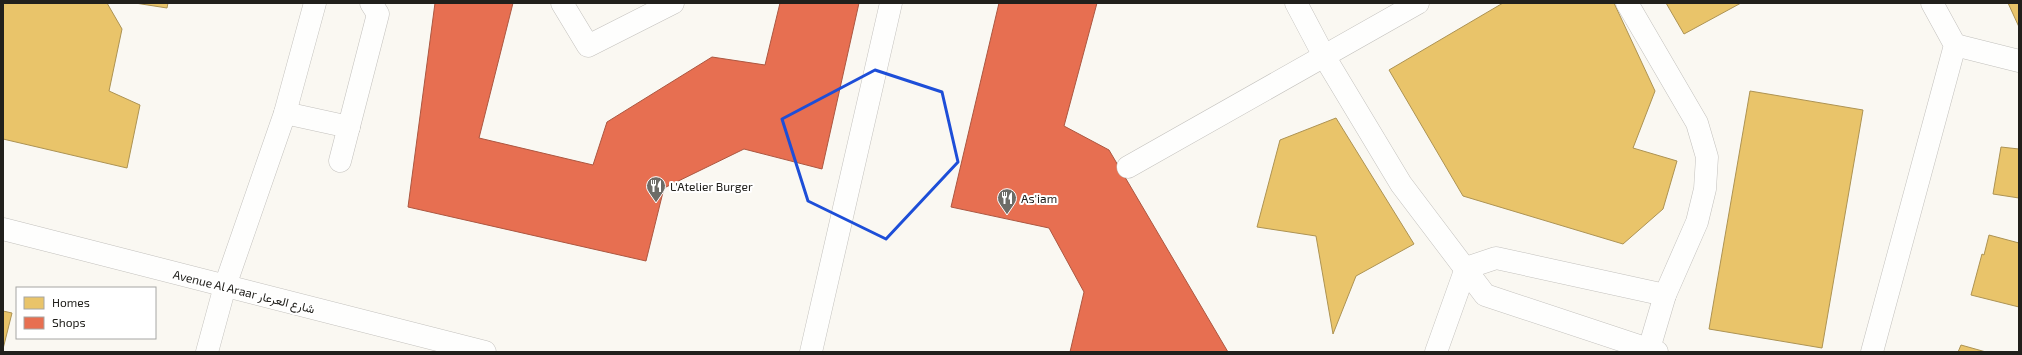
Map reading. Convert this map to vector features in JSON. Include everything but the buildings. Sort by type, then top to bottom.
[{"type":"street","points":[[207,352],[225,286],[285,113],[315,3]]},
{"type":"street","points":[[340,161],[378,14],[371,3]]},
{"type":"street","points":[[562,3],[588,46],[673,3]]},
{"type":"street","points":[[811,352],[891,3]]},
{"type":"street","points":[[1296,3],[1324,56],[1401,184],[1485,295],[1615,339],[1653,350],[1665,295],[1697,222],[1705,189],[1707,157],[1697,123],[1627,3]]},
{"type":"street","points":[[1128,167],[1418,3]]},
{"type":"street","points":[[1872,352],[1955,45],[1932,3]]},
{"type":"street","points":[[1955,45],[2019,61]]},
{"type":"street","points":[[285,113],[349,128]]},
{"type":"street","name":"Avenue Al Araar شارع العرعار","points":[[3,229],[485,352]]},
{"type":"street","points":[[1466,268],[1496,258],[1665,295]]},
{"type":"street","points":[[1436,352],[1466,268]]},
{"type":"highlighted area","points":[[875,70],[942,92],[958,162],[886,239],[808,201],[782,119]]},
{"type":"place","name":"L'Atelier Burger","points":[[656,203]]},
{"type":"place","name":"As'iam","points":[[1007,215]]}]
